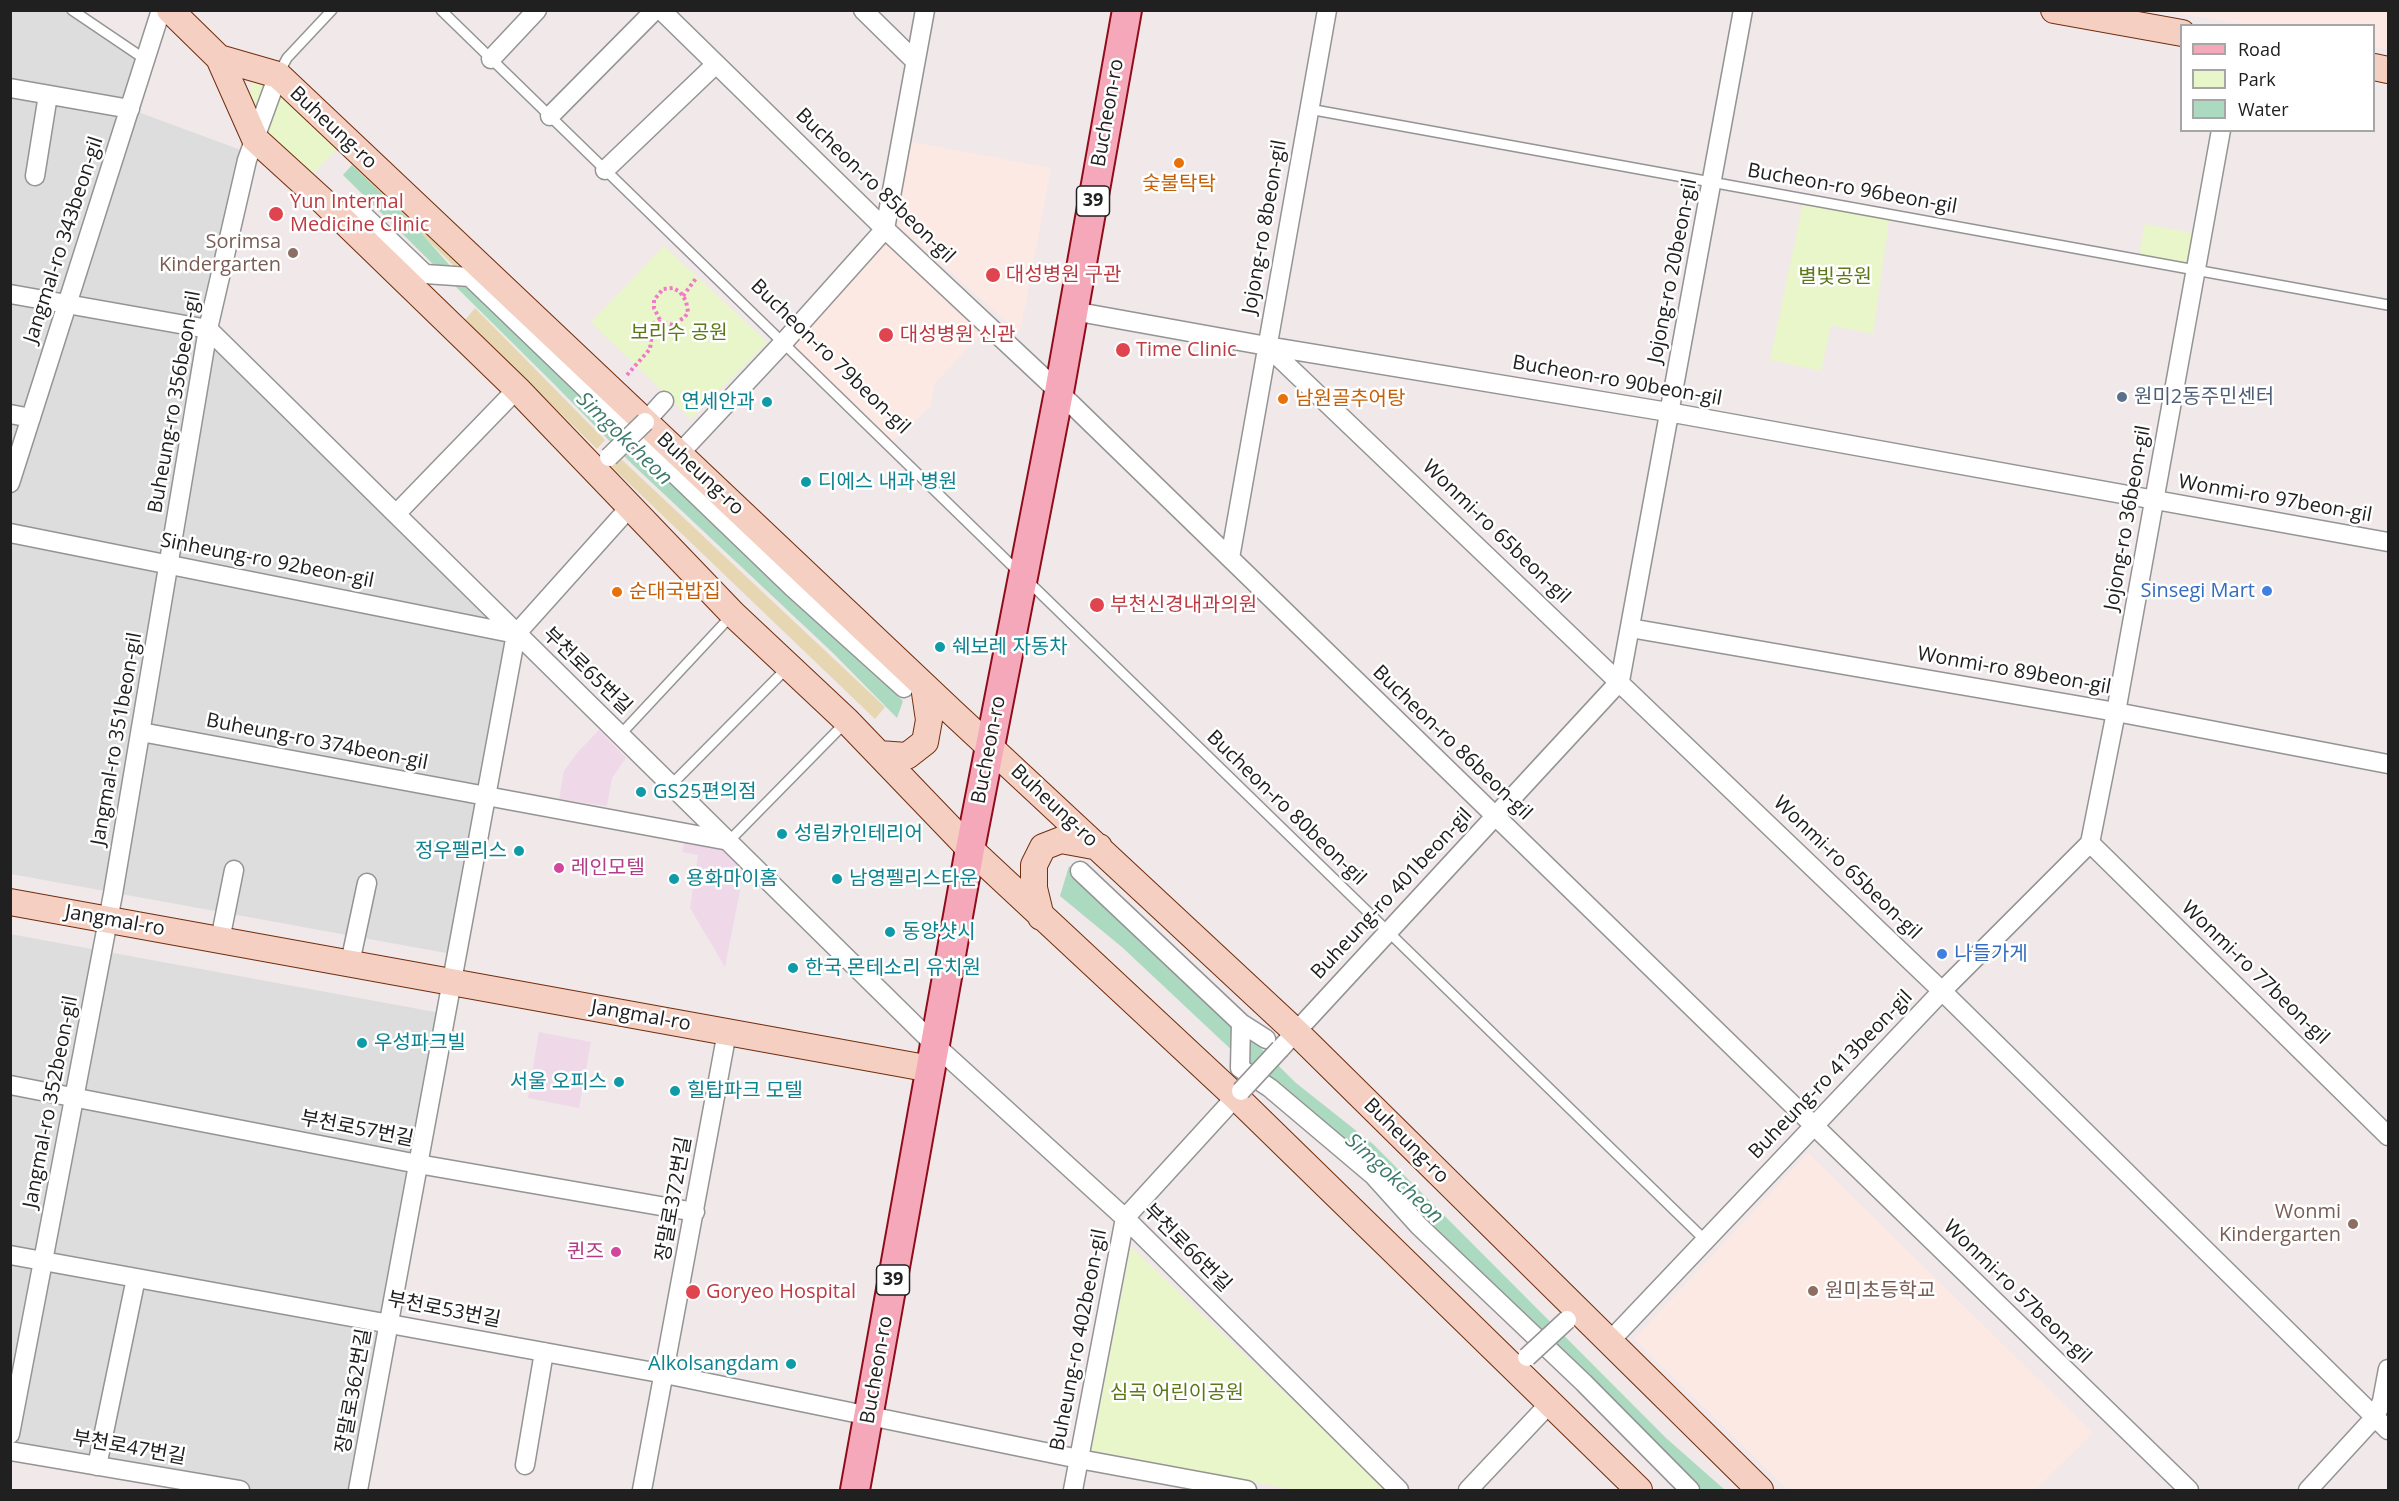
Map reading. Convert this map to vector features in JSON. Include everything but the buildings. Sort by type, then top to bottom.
[{"type":"main road","name":"Bucheon-ro","points":[[855,1491],[970,849],[1059,392],[1127,10]]},
{"type":"street","name":"Jangmal-ro 343beon-gil","points":[[10,483],[161,10]]},
{"type":"street","name":"Buheung-ro","points":[[170,10],[219,58],[255,139],[323,201],[516,389],[602,464],[630,508],[733,614],[847,721],[970,849],[1521,1363],[1550,1403],[1639,1491]]},
{"type":"street","points":[[491,59],[537,10]]},
{"type":"street","points":[[550,117],[655,10]]},
{"type":"street","name":"Bucheon-ro 85beon-gil","points":[[661,10],[885,229],[1059,392]]},
{"type":"street","points":[[863,10],[915,61]]},
{"type":"street","points":[[678,454],[783,343],[885,229],[924,10]]},
{"type":"street","name":"Jojong-ro 8beon-gil","points":[[1230,558],[1327,10]]},
{"type":"street","name":"Jojong-ro 20beon-gil","points":[[1620,681],[1743,10]]},
{"type":"street","points":[[2055,10],[2180,33]]},
{"type":"street","name":"Buheung-ro","points":[[219,58],[278,75],[612,391],[642,425],[678,454],[914,687],[990,747],[1296,1032],[1572,1315],[1610,1342],[1760,1491]]},
{"type":"street","points":[[605,170],[716,64]]},
{"type":"street","name":"Buheung-ro 356beon-gil","points":[[170,565],[208,329],[247,160],[278,75]]},
{"type":"street","points":[[10,88],[130,109]]},
{"type":"street","points":[[35,176],[48,95]]},
{"type":"street","name":"Jojong-ro 36beon-gil","points":[[2090,843],[2116,712],[2221,132]]},
{"type":"street","points":[[356,208],[425,274],[470,277],[792,587],[914,687],[929,720],[925,742],[907,756],[879,754]]},
{"type":"street","points":[[10,294],[208,329]]},
{"type":"street","points":[[490,296],[526,321],[642,425]]},
{"type":"street","name":"Bucheon-ro 90beon-gil","points":[[1073,311],[1267,346],[1668,412],[2153,500]]},
{"type":"street","name":"부천로65번길","points":[[208,329],[516,634],[729,840],[933,1057]]},
{"type":"street","name":"Wonmi-ro 65beon-gil","points":[[1267,346],[1942,991],[2388,1430]]},
{"type":"street","points":[[396,514],[516,389]]},
{"type":"street","name":"Bucheon-ro 86beon-gil","points":[[1059,392],[1814,1126]]},
{"type":"street","points":[[602,464],[664,401]]},
{"type":"street","points":[[10,414],[31,418]]},
{"type":"street","name":"Wonmi-ro 97beon-gil","points":[[2153,500],[2388,542]]},
{"type":"street","points":[[452,982],[516,634],[630,508]]},
{"type":"street","name":"Sinheung-ro 92beon-gil","points":[[10,533],[516,634]]},
{"type":"street","name":"Jangmal-ro 351beon-gil","points":[[109,920],[170,565]]},
{"type":"street","name":"Wonmi-ro 89beon-gil","points":[[1630,628],[2116,712],[2388,764]]},
{"type":"street","name":"Buheung-ro 401beon-gil","points":[[1236,1097],[1620,681]]},
{"type":"street","name":"Buheung-ro 374beon-gil","points":[[141,732],[729,840]]},
{"type":"street","points":[[1041,917],[1035,888],[1035,865],[1043,847],[1062,840],[1099,848]]},
{"type":"street","name":"Buheung-ro 413beon-gil","points":[[1610,1342],[1942,991],[2090,843]]},
{"type":"street","name":"Wonmi-ro 77beon-gil","points":[[2090,843],[2388,1136]]},
{"type":"street","points":[[220,940],[234,870]]},
{"type":"street","points":[[1080,871],[1241,1023],[1266,1039]]},
{"type":"street","points":[[350,963],[367,883]]},
{"type":"street","name":"Jangmal-ro","points":[[10,902],[727,1032],[933,1057]]},
{"type":"street","name":"Jangmal-ro 352beon-gil","points":[[10,1434],[17,1365],[43,1262],[109,920]]},
{"type":"street","name":"장말로362번길","points":[[358,1491],[452,982]]},
{"type":"street","points":[[1241,1023],[1240,1068],[1270,1088],[1372,1174],[1419,1226],[1584,1383],[1690,1491]]},
{"type":"street","name":"장말로372번길","points":[[642,1491],[727,1032]]},
{"type":"street","name":"부천로66번길","points":[[933,1057],[1125,1218],[1400,1491]]},
{"type":"street","name":"부천로57번길","points":[[10,1085],[418,1164],[695,1212]]},
{"type":"street","name":"Buheung-ro 402beon-gil","points":[[1073,1491],[1125,1218],[1236,1097]]},
{"type":"street","name":"Wonmi-ro 57beon-gil","points":[[1814,1126],[2189,1491]]},
{"type":"street","name":"부천로53번길","points":[[10,1255],[665,1374],[1247,1491]]},
{"type":"street","points":[[98,1466],[136,1278]]},
{"type":"street","points":[[1521,1363],[1572,1315]]},
{"type":"street","points":[[525,1465],[544,1352]]},
{"type":"street","points":[[2308,1491],[2375,1417],[2382,1401],[2388,1370]]},
{"type":"street","points":[[1468,1491],[1550,1403]]},
{"type":"street","name":"부천로47번길","points":[[10,1451],[240,1491]]},
{"type":"lane","points":[[72,10],[146,60]]},
{"type":"lane","points":[[278,75],[287,58],[333,10]]},
{"type":"lane","name":"Bucheon-ro 79beon-gil","points":[[441,10],[1023,577]]},
{"type":"lane","name":"Bucheon-ro 96beon-gil","points":[[1310,109],[2388,305]]},
{"type":"lane","name":"Bucheon-ro 80beon-gil","points":[[1023,577],[1705,1240]]},
{"type":"lane","points":[[620,735],[733,614]]},
{"type":"lane","points":[[671,784],[789,667]]},
{"type":"lane","points":[[729,840],[847,721]]},
{"type":"path","points":[[683,296],[705,267]]},
{"type":"path","points":[[612,391],[650,349],[653,323],[673,325],[685,317],[688,312],[683,296],[673,288],[666,288],[657,295],[654,308],[661,322]]},
{"type":"shaded area","points":[[11,11],[72,11],[146,60],[130,109],[249,153],[208,329],[71,310],[203,335],[165,557],[11,527],[11,498],[27,434],[11,483]]},
{"type":"shaded area","points":[[2162,11],[2388,11],[2388,50],[2375,47],[2375,24],[2243,24]]},
{"type":"shaded area","name":"대성병원 구관","points":[[901,140],[1051,168],[1020,333],[887,216]]},
{"type":"shaded area","points":[[361,156],[461,260],[455,267],[355,168]]},
{"type":"shaded area","name":"대성병원 신관","points":[[885,229],[989,326],[935,383],[930,407],[888,445],[783,343]]},
{"type":"shaded area","points":[[475,308],[605,440],[597,449],[465,320]]},
{"type":"shaded area","points":[[208,329],[516,634],[457,955],[11,874],[11,533],[170,565]]},
{"type":"shaded area","points":[[620,458],[885,707],[875,719],[611,466]]},
{"type":"shaded area","points":[[599,730],[626,758],[612,778],[607,806],[559,799],[564,771]]},
{"type":"shaded area","points":[[685,841],[721,847],[744,870],[725,967],[690,908],[698,855],[682,852]]},
{"type":"shaded area","points":[[10,934],[446,1014],[358,1490],[240,1490],[11,1451]]},
{"type":"shaded area","points":[[539,1032],[591,1042],[579,1108],[528,1098]]},
{"type":"shaded area","name":"원미초등학교","points":[[1808,1153],[2093,1433],[2035,1490],[1788,1490],[1634,1339]]},
{"type":"green space","points":[[254,74],[346,140],[304,183],[245,118]]},
{"type":"green space","name":"별빛공원","points":[[1804,198],[1890,214],[1873,334],[1831,325],[1821,371],[1770,360]]},
{"type":"green space","points":[[2145,224],[2203,235],[2197,270],[2138,259]]},
{"type":"green space","name":"보리수 공원","points":[[664,246],[767,342],[691,419],[591,322]]},
{"type":"green space","name":"심곡 어린이공원","points":[[1131,1247],[1387,1490],[1294,1490],[1091,1450]]},
{"type":"water","name":"Simgokcheon","points":[[352,165],[415,226],[453,269],[903,701],[897,718],[833,653],[632,464],[343,175]]},
{"type":"water","name":"Simgokcheon","points":[[1069,866],[1125,914],[1296,1083],[1373,1144],[1666,1438],[1725,1490],[1700,1490],[1123,948],[1060,896]]},
{"type":"place","name":"숯불탁탁","points":[[1179,163]]},
{"type":"place","name":"Yun Internal Medicine Clinic","points":[[276,214]]},
{"type":"place","name":"Sorimsa Kindergarten","points":[[293,253]]},
{"type":"place","name":"대성병원 구관","points":[[993,275]]},
{"type":"place","name":"대성병원 신관","points":[[886,335]]},
{"type":"place","name":"Time Clinic","points":[[1123,350]]},
{"type":"place","name":"원미2동주민센터","points":[[2122,397]]},
{"type":"place","name":"남원골추어탕","points":[[1283,399]]},
{"type":"place","name":"연세안과","points":[[767,402]]},
{"type":"place","name":"디에스 내과 병원","points":[[806,482]]},
{"type":"place","name":"Sinsegi Mart","points":[[2267,591]]},
{"type":"place","name":"순대국밥집","points":[[617,592]]},
{"type":"place","name":"부천신경내과의원","points":[[1097,605]]},
{"type":"place","name":"쉐보레 자동차","points":[[940,647]]},
{"type":"place","name":"GS25편의점","points":[[641,792]]},
{"type":"place","name":"성림카인테리어","points":[[782,834]]},
{"type":"place","name":"정우펠리스","points":[[519,851]]},
{"type":"place","name":"레인모텔","points":[[559,868]]},
{"type":"place","name":"용화마이홈","points":[[674,879]]},
{"type":"place","name":"남영펠리스타운","points":[[837,879]]},
{"type":"place","name":"동양샷시","points":[[890,932]]},
{"type":"place","name":"나들가게","points":[[1942,954]]},
{"type":"place","name":"한국 몬테소리 유치원","points":[[793,968]]},
{"type":"place","name":"우성파크빌","points":[[362,1043]]},
{"type":"place","name":"서울 오피스","points":[[619,1082]]},
{"type":"place","name":"힐탑파크 모텔","points":[[675,1091]]},
{"type":"place","name":"Wonmi Kindergarten","points":[[2353,1224]]},
{"type":"place","name":"퀸즈","points":[[616,1252]]},
{"type":"place","name":"원미초등학교","points":[[1813,1291]]},
{"type":"place","name":"Goryeo Hospital","points":[[693,1292]]},
{"type":"place","name":"Alkolsangdam","points":[[791,1364]]}]
